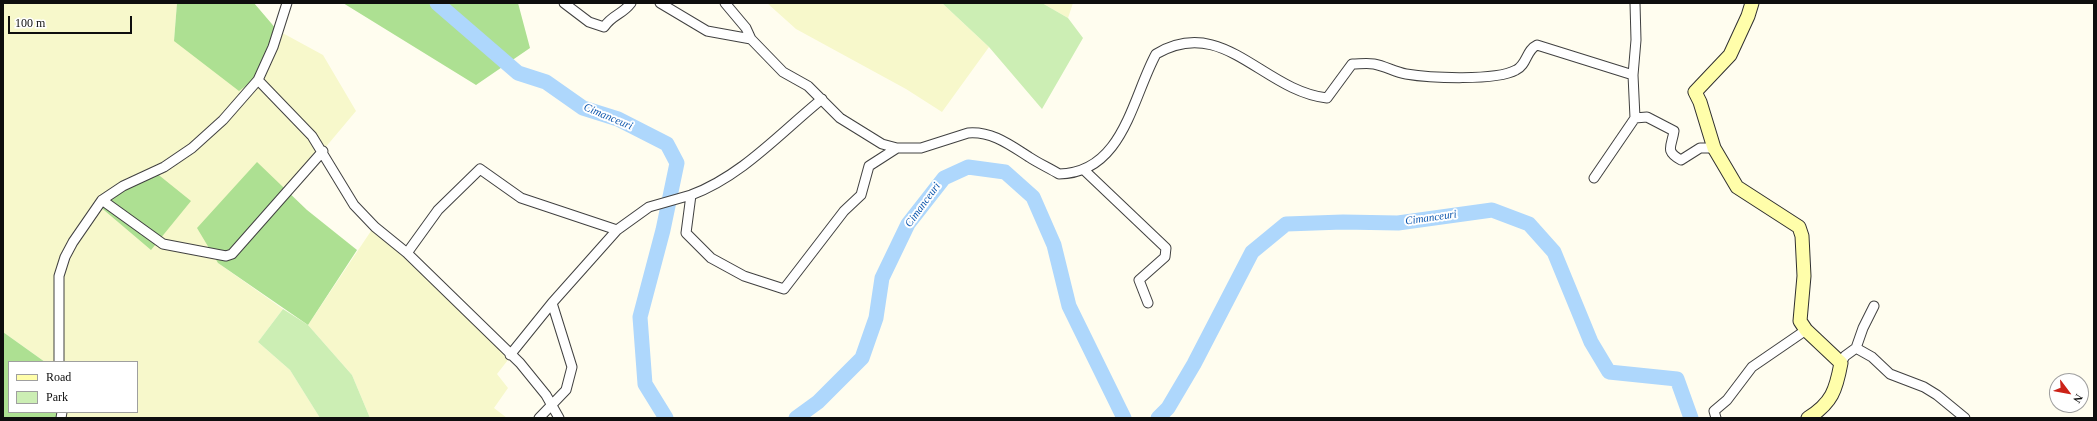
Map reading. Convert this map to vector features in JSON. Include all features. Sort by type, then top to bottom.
[{"type":"street","points":[[59,361],[60,276],[65,257],[73,242],[102,200],[123,186],[164,167],[192,148],[223,120],[258,80],[273,47],[287,3]]},
{"type":"street","points":[[564,3],[589,22],[604,27],[611,17],[624,12],[631,3]]},
{"type":"street","points":[[660,3],[707,31],[751,39]]},
{"type":"street","points":[[725,3],[746,28],[751,39],[783,72],[808,86],[840,118],[882,144],[896,148],[921,148],[968,132],[976,132],[994,136],[1059,174],[1069,174],[1084,170],[1101,158],[1120,136],[1156,54],[1164,49],[1192,43],[1202,42],[1222,48],[1284,85],[1311,96],[1327,98],[1352,64],[1374,64],[1405,74],[1422,76],[1477,77],[1509,73],[1517,70],[1525,62],[1533,47],[1537,45],[1633,75]]},
{"type":"street","points":[[1594,178],[1635,118],[1633,75],[1636,40],[1635,3]]},
{"type":"street","points":[[1752,3],[1748,16],[1730,55],[1695,92],[1700,102],[1714,148],[1736,187],[1799,227],[1802,236],[1804,276],[1800,321],[1806,330],[1841,363]]},
{"type":"street","points":[[258,80],[312,136],[323,151],[354,205],[375,226],[407,253],[510,355],[520,363],[552,403],[559,418]]},
{"type":"street","points":[[822,99],[765,149],[709,188],[691,195],[686,234],[711,258],[744,276],[784,289],[844,211],[861,195],[869,166],[896,148]]},
{"type":"street","points":[[1635,118],[1647,117],[1674,131],[1669,147],[1673,155],[1682,160],[1700,148],[1714,148]]},
{"type":"street","points":[[102,200],[163,244],[226,256],[232,254],[323,151]]},
{"type":"street","points":[[407,253],[438,210],[480,169],[521,198],[617,230]]},
{"type":"street","points":[[1084,170],[1166,248],[1165,256],[1139,280],[1148,303]]},
{"type":"street","points":[[510,355],[552,303],[617,230],[649,207],[690,195]]},
{"type":"street","points":[[539,418],[566,390],[572,367],[552,303]]},
{"type":"street","points":[[1808,418],[1819,412],[1836,390],[1841,363],[1845,356],[1856,348],[1863,328],[1874,306]]},
{"type":"street","points":[[1716,418],[1714,411],[1727,400],[1752,367],[1806,330]]},
{"type":"street","points":[[1856,348],[1872,357],[1890,374],[1924,387],[1937,395],[1965,418]]},
{"type":"green space","points":[[3,3],[177,3],[174,41],[277,30],[323,55],[356,111],[288,192],[218,263],[283,309],[258,342],[290,370],[320,418],[57,418],[58,413],[138,413],[138,361],[44,361],[3,332]]},
{"type":"green space","points":[[177,3],[254,3],[277,30],[259,76],[239,91],[174,41]]},
{"type":"green space","points":[[343,3],[518,3],[530,48],[476,85]]},
{"type":"green space","points":[[767,3],[942,3],[989,47],[942,112],[906,89],[796,29]]},
{"type":"green space","points":[[942,3],[1042,3],[1068,18],[1083,38],[1042,109],[989,47]]},
{"type":"green space","points":[[1042,3],[1073,3],[1068,18]]},
{"type":"green space","points":[[257,162],[307,210],[357,250],[308,325],[218,263],[197,228]]},
{"type":"green space","points":[[155,172],[191,201],[151,250],[98,205]]},
{"type":"green space","points":[[375,225],[511,356],[497,374],[508,388],[494,408],[507,418],[370,418],[352,375],[308,325]]},
{"type":"green space","points":[[283,309],[308,325],[352,375],[370,418],[320,418],[290,370],[258,342]]},
{"type":"green space","points":[[3,332],[44,361],[8,361],[8,413],[58,413],[57,418],[3,417]]},
{"type":"waterway","name":"Cimanceuri","points":[[437,3],[518,73],[546,82],[583,108],[618,119],[667,144],[677,163],[663,230],[640,317],[645,384],[666,418]]},
{"type":"waterway","name":"Cimanceuri","points":[[796,418],[818,402],[862,358],[876,318],[882,278],[908,224],[944,178],[968,167],[1005,172],[1033,197],[1054,245],[1069,306],[1124,418]]},
{"type":"waterway","name":"Cimanceuri","points":[[1158,418],[1168,408],[1194,364],[1252,252],[1286,224],[1343,222],[1398,223],[1492,210],[1529,224],[1554,252],[1591,342],[1609,372],[1677,379],[1691,418]]}]
